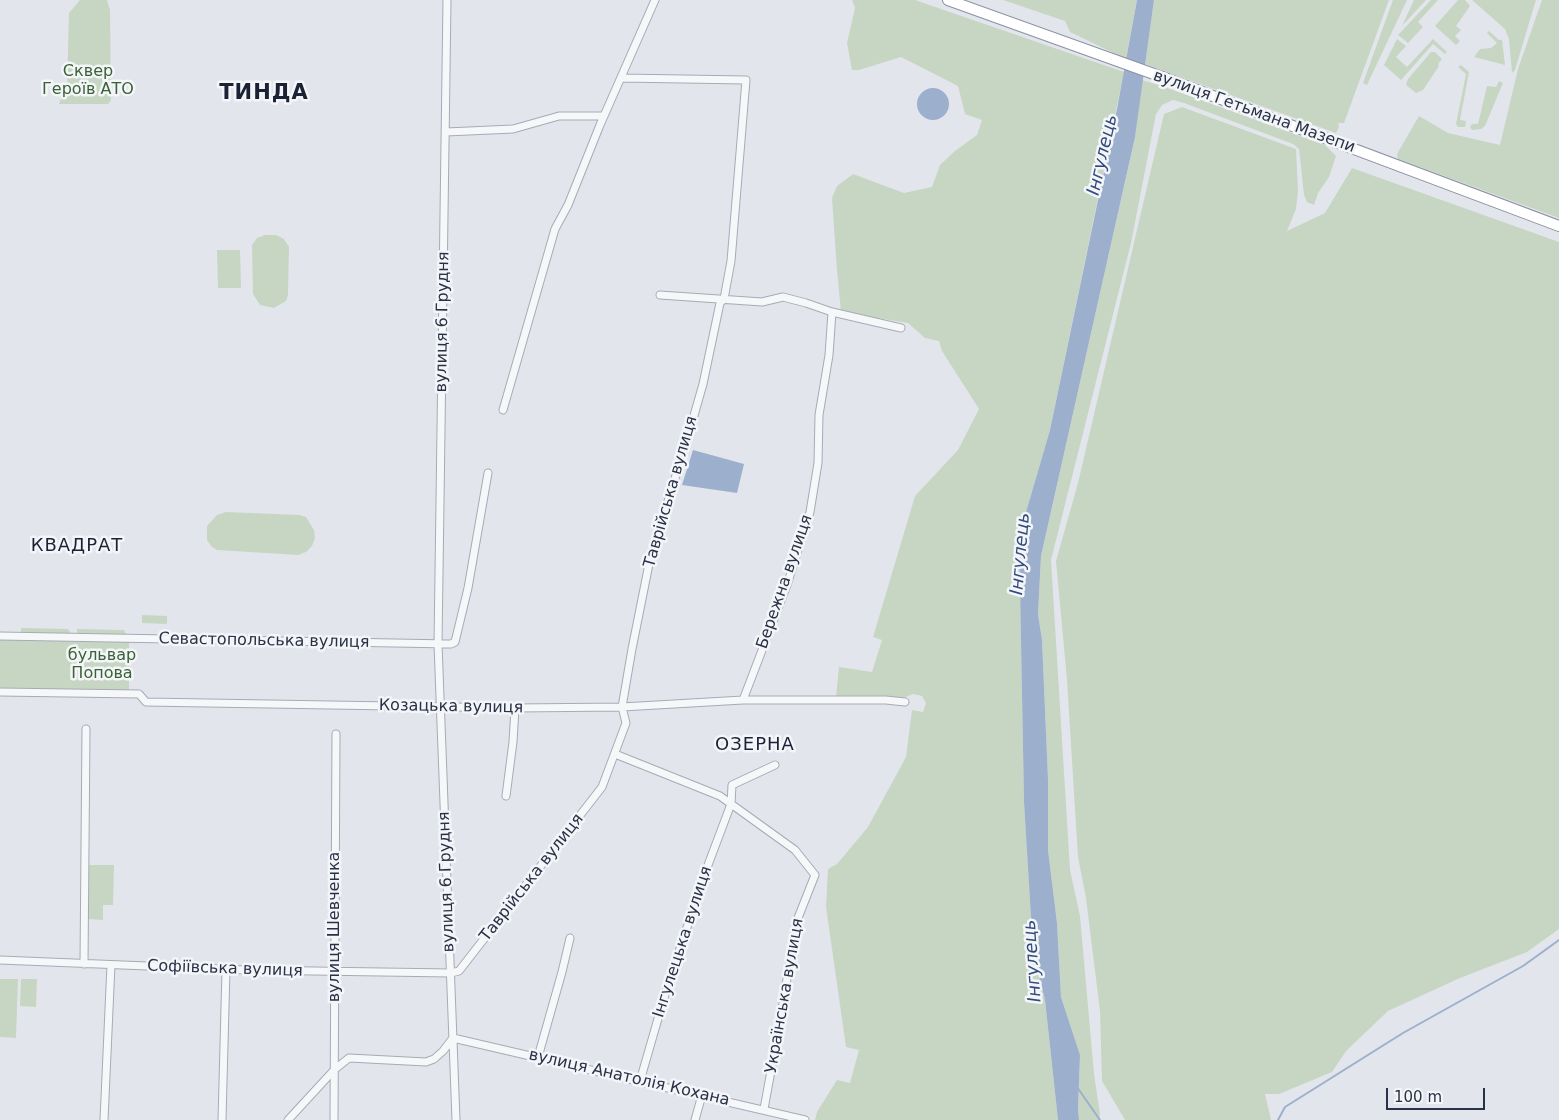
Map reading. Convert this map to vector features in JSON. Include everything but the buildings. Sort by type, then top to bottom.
[{"type":"highway","name":"вулиця Гетьмана Мазепи","points":[[948,0],[1165,78],[1559,226]]},
{"type":"street","name":"вулиця 6 Грудня","points":[[447,0],[438,644],[456,1120]]},
{"type":"street","points":[[503,410],[555,229],[568,205],[604,116],[655,0]]},
{"type":"street","name":"Таврійська вулиця","points":[[451,973],[458,971],[602,787],[626,722],[622,707],[650,559],[703,384],[720,303],[724,299],[731,261],[746,80],[621,78]]},
{"type":"street","points":[[446,132],[513,129],[559,116],[604,116]]},
{"type":"street","points":[[660,295],[762,302],[783,297],[832,312],[901,328]]},
{"type":"street","name":"Бережна вулиця","points":[[743,700],[787,585],[810,512],[818,463],[819,415],[829,355],[832,312]]},
{"type":"street","points":[[438,644],[451,644],[455,642],[468,588],[488,473]]},
{"type":"street","name":"Севастопольська вулиця","points":[[0,636],[438,644]]},
{"type":"street","name":"Козацька вулиця","points":[[0,692],[139,694],[146,702],[515,708],[622,707],[743,700],[886,700],[905,702]]},
{"type":"street","points":[[506,796],[515,708]]},
{"type":"street","points":[[84,964],[86,729]]},
{"type":"street","name":"вулиця Шевченка","points":[[334,1120],[336,734]]},
{"type":"street","name":"Українська вулиця","points":[[615,754],[720,796],[795,850],[815,875],[796,923],[764,1109]]},
{"type":"street","points":[[731,804],[732,785],[775,765]]},
{"type":"street","name":"Інгулецька вулиця","points":[[640,1081],[666,991],[702,882],[731,804]]},
{"type":"street","points":[[538,1058],[570,938]]},
{"type":"street","name":"Софіївська вулиця","points":[[0,960],[226,970],[451,973]]},
{"type":"street","points":[[104,1120],[112,965]]},
{"type":"street","points":[[222,1120],[226,970]]},
{"type":"street","points":[[288,1120],[335,1069],[349,1058],[426,1062],[443,1051],[453,1038]]},
{"type":"street","name":"вулиця Анатолія Кохана","points":[[453,1038],[805,1120]]},
{"type":"street","points":[[695,1120],[702,1095]]},
{"type":"green space","name":"Сквер Героїв АТО","points":[[80,0],[107,0],[110,10],[111,100],[108,104],[59,104],[67,88],[69,13]]},
{"type":"green space","points":[[852,0],[915,0],[1124,72],[1050,430],[1019,536],[1024,802],[1033,951],[1045,1000],[1058,1120],[815,1120],[817,1112],[837,1080],[850,1083],[859,1050],[846,1047],[826,907],[828,869],[837,864],[868,827],[906,757],[912,710],[923,712],[926,703],[922,696],[913,694],[903,698],[877,696],[836,697],[839,667],[872,672],[882,640],[873,637],[915,496],[958,450],[979,409],[942,351],[939,341],[925,338],[908,323],[841,312],[832,198],[837,186],[853,174],[904,193],[932,187],[940,165],[977,135],[982,120],[965,114],[958,86],[901,57],[859,70],[852,70],[847,43],[855,8]]},
{"type":"green space","points":[[1003,0],[1137,0],[1126,59],[1070,32],[1065,21]]},
{"type":"green space","points":[[1154,0],[1389,0],[1344,123],[1338,123],[1339,127],[1336,133],[1145,64]]},
{"type":"green space","points":[[1393,0],[1407,0],[1367,85],[1363,83]]},
{"type":"green space","points":[[1414,0],[1426,0],[1402,26]]},
{"type":"green space","points":[[1431,0],[1438,0],[1418,22],[1423,27],[1408,43],[1398,35]]},
{"type":"green space","points":[[1458,0],[1465,0],[1470,6],[1456,26],[1461,30],[1455,36],[1460,41],[1456,45],[1435,26]]},
{"type":"green space","points":[[1472,0],[1536,0],[1515,70],[1512,73],[1509,39],[1505,29]]},
{"type":"green space","points":[[1542,0],[1559,0],[1559,218],[1398,159],[1397,154],[1419,116],[1448,133],[1500,145],[1518,69]]},
{"type":"green space","points":[[1489,31],[1499,40],[1502,40],[1505,65],[1474,57],[1480,49],[1491,48],[1497,43],[1487,33]]},
{"type":"green space","points":[[1397,39],[1406,46],[1396,57],[1407,67],[1433,39],[1447,52],[1445,54],[1433,44],[1401,80],[1384,65]]},
{"type":"green space","points":[[1431,52],[1435,52],[1442,59],[1423,90],[1416,93],[1406,85],[1408,79]]},
{"type":"green space","points":[[1461,65],[1469,72],[1460,120],[1466,121],[1465,127],[1458,127],[1456,124],[1466,74],[1458,67]]},
{"type":"green space","points":[[1142,80],[1325,145],[1336,156],[1329,177],[1318,193],[1314,205],[1307,202],[1304,195],[1299,149],[1293,144],[1173,100],[1162,105],[1156,114],[1131,243],[1051,560],[1070,870],[1080,916],[1094,1074],[1100,1114],[1099,1120],[1079,1120],[1080,1055],[1061,997],[1057,923],[1048,850],[1048,779],[1042,640],[1038,614],[1041,556],[1135,137]]},
{"type":"green space","points":[[1499,81],[1503,83],[1485,126],[1481,129],[1472,130],[1470,127],[1472,124],[1478,124],[1487,86],[1496,87]]},
{"type":"green space","points":[[1182,107],[1296,149],[1298,191],[1296,209],[1287,231],[1325,213],[1352,168],[1559,242],[1559,929],[1527,952],[1460,978],[1388,1011],[1346,1051],[1332,1072],[1279,1094],[1265,1094],[1271,1120],[1125,1120],[1102,1081],[1100,1011],[1086,898],[1078,857],[1067,680],[1056,561],[1078,483],[1164,114]]},
{"type":"green space","points":[[265,235],[276,235],[284,239],[289,247],[288,295],[286,301],[274,308],[260,305],[253,294],[252,245],[257,238]]},
{"type":"green space","points":[[217,250],[240,250],[241,288],[218,288]]},
{"type":"green space","points":[[226,512],[299,515],[306,517],[314,530],[315,538],[312,546],[306,552],[298,555],[217,550],[207,540],[207,526],[217,515]]},
{"type":"green space","points":[[142,615],[167,616],[167,624],[142,623]]},
{"type":"green space","points":[[21,628],[68,629],[71,633],[24,633],[21,632]]},
{"type":"green space","points":[[77,629],[124,630],[126,634],[80,634],[77,633]]},
{"type":"green space","name":"бульвар Попова","points":[[0,639],[129,642],[129,690],[0,689]]},
{"type":"green space","points":[[89,865],[114,865],[113,905],[103,905],[103,920],[88,919]]},
{"type":"green space","points":[[0,979],[18,979],[16,1038],[0,1037]]},
{"type":"green space","points":[[21,979],[37,979],[36,1007],[20,1006]]},
{"type":"water","name":"Інгулець","points":[[1137,0],[1154,0],[1135,137],[1041,556],[1038,614],[1042,640],[1048,779],[1048,850],[1057,923],[1061,997],[1080,1055],[1079,1120],[1058,1120],[1045,1000],[1033,951],[1024,802],[1019,536],[1050,430],[1117,109]]},
{"type":"water","points":[[933,88],[939,89],[944,93],[948,98],[948,110],[944,115],[939,119],[933,120],[927,119],[922,115],[918,110],[917,104],[918,98],[922,93],[927,89]]},
{"type":"water","points":[[693,450],[744,464],[737,493],[682,485]]},
{"type":"waterway","points":[[1278,1120],[1285,1107],[1403,1033],[1523,966],[1559,940]]},
{"type":"waterway","points":[[1077,1087],[1100,1120]]},
{"type":"district","name":"ТИНДА","points":[[264,94]]},
{"type":"district","name":"КВАДРАТ","points":[[77,546]]},
{"type":"district","name":"ОЗЕРНА","points":[[755,745]]}]
